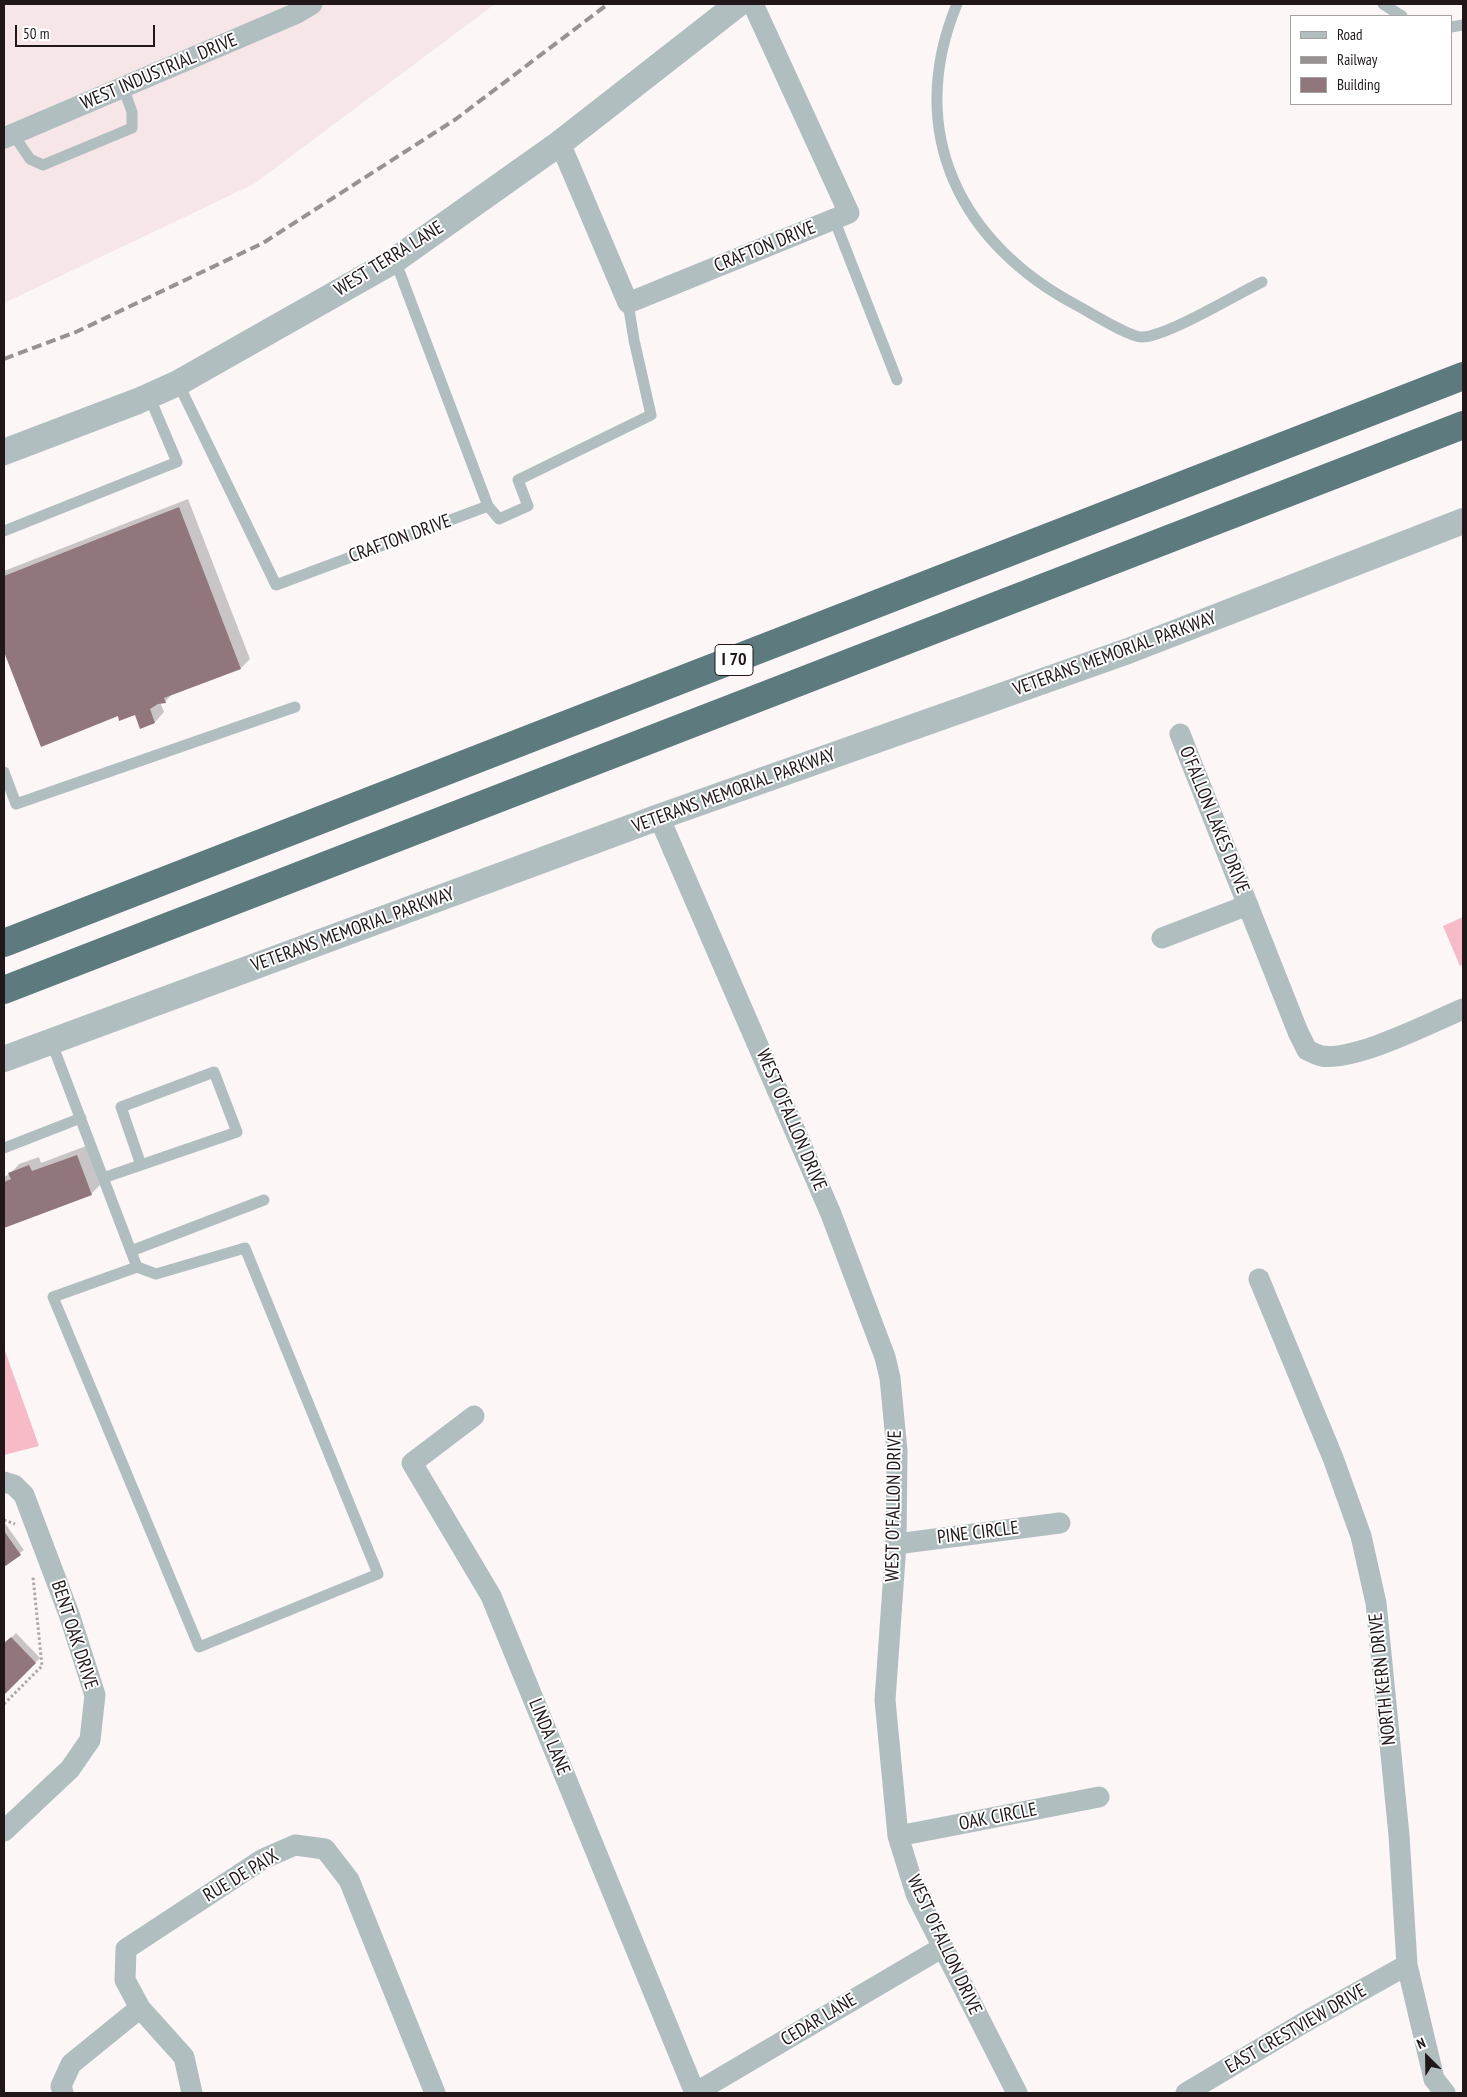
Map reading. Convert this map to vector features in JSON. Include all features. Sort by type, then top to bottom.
[{"type":"highway","name":"I 70","points":[[4,943],[1463,376]]},
{"type":"highway","name":"I 70","points":[[4,990],[1463,425]]},
{"type":"street","name":"WEST INDUSTRIAL DRIVE","points":[[8,136],[297,13],[312,4]]},
{"type":"street","name":"WEST TERRA LANE","points":[[4,452],[178,383],[395,260],[560,143],[738,4]]},
{"type":"street","name":"CRAFTON DRIVE","points":[[628,303],[849,213],[753,4]]},
{"type":"street","points":[[560,143],[628,303]]},
{"type":"street","name":"VETERANS MEMORIAL PARKWAY","points":[[4,1059],[660,817],[1128,651],[1463,521]]},
{"type":"street","name":"O'FALLON LAKES DRIVE","points":[[1180,734],[1298,1032],[1307,1050],[1321,1056],[1344,1055],[1365,1050],[1463,1009]]},
{"type":"street","name":"WEST O'FALLON DRIVE","points":[[660,817],[831,1214],[885,1357],[890,1378],[898,1451],[896,1544],[885,1700],[898,1836],[916,1894],[1017,2093]]},
{"type":"street","name":"O'FALLON LAKES DRIVE","points":[[1162,938],[1248,905]]},
{"type":"street","name":"NORTH KERN DRIVE","points":[[1259,1279],[1362,1536],[1376,1603],[1399,1835],[1407,1965],[1434,2079],[1445,2093]]},
{"type":"street","name":"LINDA LANE","points":[[474,1416],[412,1463],[491,1596],[695,2093]]},
{"type":"street","name":"BENT OAK DRIVE","points":[[4,1482],[14,1485],[24,1495],[69,1614],[95,1695],[90,1740],[70,1769],[4,1831]]},
{"type":"street","name":"PINE CIRCLE","points":[[896,1544],[1060,1522]]},
{"type":"street","name":"OAK CIRCLE","points":[[898,1836],[1099,1797]]},
{"type":"street","name":"RUE DE PAIX","points":[[192,2093],[184,2057],[140,2008],[124,1980],[126,1949],[264,1859],[295,1845],[325,1849],[349,1880],[435,2093]]},
{"type":"street","name":"CEDAR LANE","points":[[695,2093],[943,1947]]},
{"type":"street","name":"EAST CRESTVIEW DRIVE","points":[[1186,2093],[1310,2019],[1407,1965]]},
{"type":"street","points":[[63,2093],[61,2086],[71,2064],[140,2008]]},
{"type":"lane","points":[[957,4],[940,59],[936,94],[940,132],[949,169],[959,194],[973,218],[1013,261],[1053,293],[1124,331],[1142,337],[1167,330],[1262,282]]},
{"type":"lane","points":[[1383,4],[1400,15]]},
{"type":"lane","points":[[8,136],[30,159],[43,165],[132,128],[132,112],[123,87]]},
{"type":"lane","points":[[834,219],[897,380]]},
{"type":"lane","points":[[395,260],[488,506],[498,519],[528,506],[518,480],[651,414],[634,340],[628,303]]},
{"type":"lane","name":"CRAFTON DRIVE","points":[[178,383],[276,585],[488,506]]},
{"type":"lane","points":[[4,531],[177,462],[149,396]]},
{"type":"lane","points":[[4,772],[16,804],[294,707]]},
{"type":"lane","points":[[51,1041],[137,1267],[156,1274],[245,1248],[378,1574],[199,1647],[52,1297],[137,1267]]},
{"type":"lane","points":[[103,1178],[141,1165],[237,1132],[214,1072],[122,1107],[141,1165]]},
{"type":"lane","points":[[4,1148],[80,1118]]},
{"type":"lane","points":[[131,1251],[264,1200]]},
{"type":"path","points":[[4,1520],[20,1525]]},
{"type":"path","points":[[4,1704],[42,1666],[32,1572]]},
{"type":"shaded area","points":[[4,4],[495,4],[254,184],[4,303]]},
{"type":"shaded area","points":[[1463,917],[1463,965],[1460,966],[1443,926]]},
{"type":"shaded area","points":[[4,1348],[39,1446],[4,1455]]},
{"type":"building","points":[[179,507],[241,669],[164,698],[166,703],[158,704],[150,709],[155,723],[140,729],[135,715],[119,721],[118,716],[41,747],[4,652],[4,576]]},
{"type":"building","points":[[77,1155],[92,1195],[4,1228],[4,1182],[11,1179],[8,1173],[29,1165],[32,1171]]},
{"type":"building","points":[[4,1531],[21,1555],[4,1567]]},
{"type":"building","points":[[11,1637],[36,1663],[4,1695],[4,1643]]},
{"type":"railway","points":[[4,359],[76,332],[263,243],[456,119],[608,4]]}]
